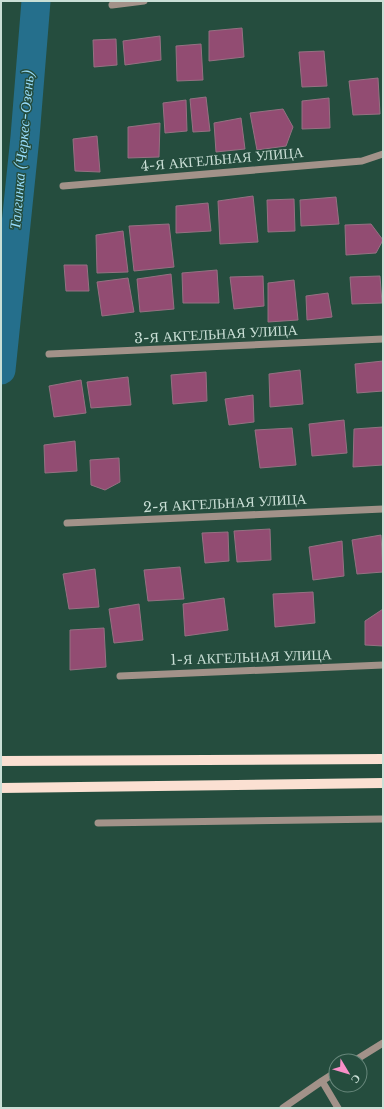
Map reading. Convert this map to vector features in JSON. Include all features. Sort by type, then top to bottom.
[{"type":"main road","points":[[6,762],[383,758]]},
{"type":"main road","points":[[1,788],[383,783]]},
{"type":"street","points":[[112,4],[144,1]]},
{"type":"street","name":"4-Я АКГЕЛЬНАЯ УЛИЦА","points":[[63,186],[362,160],[383,154]]},
{"type":"street","name":"3-Я АКГЕЛЬНАЯ УЛИЦА","points":[[49,354],[383,339]]},
{"type":"street","name":"2-Я АКГЕЛЬНАЯ УЛИЦА","points":[[67,523],[383,509]]},
{"type":"street","name":"1-Я АКГЕЛЬНАЯ УЛИЦА","points":[[120,676],[383,665]]},
{"type":"street","points":[[98,823],[383,819]]},
{"type":"street","points":[[367,1053],[383,1043]]},
{"type":"street","points":[[283,1108],[328,1077]]},
{"type":"street","points":[[322,1081],[338,1108]]},
{"type":"building","points":[[242,28],[244,57],[209,61],[209,31]]},
{"type":"building","points":[[160,36],[161,60],[125,65],[123,41]]},
{"type":"building","points":[[116,39],[117,65],[94,67],[93,40]]},
{"type":"building","points":[[201,44],[203,80],[177,81],[176,46]]},
{"type":"building","points":[[324,51],[327,86],[302,87],[299,52]]},
{"type":"building","points":[[378,78],[380,114],[353,115],[349,81]]},
{"type":"building","points":[[206,97],[210,131],[193,132],[190,99]]},
{"type":"building","points":[[329,98],[330,128],[302,129],[302,101]]},
{"type":"building","points":[[186,100],[187,131],[165,133],[163,103]]},
{"type":"building","points":[[283,109],[293,127],[286,146],[257,150],[250,113]]},
{"type":"building","points":[[241,118],[245,149],[216,152],[214,123]]},
{"type":"building","points":[[160,123],[159,157],[128,158],[128,127]]},
{"type":"building","points":[[97,136],[100,172],[75,171],[73,139]]},
{"type":"building","points":[[253,196],[258,242],[220,244],[218,201]]},
{"type":"building","points":[[336,197],[339,224],[301,226],[300,200]]},
{"type":"building","points":[[294,199],[295,231],[268,232],[267,200]]},
{"type":"building","points":[[208,203],[211,231],[176,233],[176,206]]},
{"type":"building","points":[[169,224],[174,267],[134,271],[129,226]]},
{"type":"building","points":[[371,224],[383,240],[376,253],[346,255],[345,225]]},
{"type":"building","points":[[123,231],[128,272],[97,273],[96,235]]},
{"type":"building","points":[[64,265],[87,265],[89,291],[66,291]]},
{"type":"building","points":[[217,270],[219,303],[183,303],[182,273]]},
{"type":"building","points":[[171,274],[174,309],[140,312],[137,279]]},
{"type":"building","points":[[263,276],[264,306],[234,309],[230,277]]},
{"type":"building","points":[[380,276],[382,303],[352,304],[350,277]]},
{"type":"building","points":[[128,278],[134,312],[102,316],[97,282]]},
{"type":"building","points":[[294,280],[298,320],[268,322],[268,283]]},
{"type":"building","points":[[328,293],[332,317],[307,320],[306,296]]},
{"type":"building","points":[[383,361],[383,391],[357,393],[355,364]]},
{"type":"building","points":[[300,370],[303,404],[270,407],[269,374]]},
{"type":"building","points":[[206,372],[207,401],[173,404],[171,375]]},
{"type":"building","points":[[128,377],[131,405],[91,408],[87,382]]},
{"type":"building","points":[[81,380],[86,413],[54,417],[49,386]]},
{"type":"building","points":[[253,395],[254,422],[229,425],[225,399]]},
{"type":"building","points":[[344,420],[347,453],[312,456],[309,424]]},
{"type":"building","points":[[383,427],[383,465],[353,467],[354,429]]},
{"type":"building","points":[[292,428],[296,465],[260,468],[255,430]]},
{"type":"building","points":[[75,441],[77,471],[45,473],[44,445]]},
{"type":"building","points":[[119,458],[120,482],[105,490],[91,485],[90,460]]},
{"type":"building","points":[[270,529],[271,560],[237,562],[234,531]]},
{"type":"building","points":[[228,532],[229,561],[205,563],[202,533]]},
{"type":"building","points":[[381,535],[383,572],[357,574],[352,540]]},
{"type":"building","points":[[342,541],[344,576],[313,580],[309,547]]},
{"type":"building","points":[[180,567],[184,599],[148,601],[144,570]]},
{"type":"building","points":[[95,569],[99,607],[69,609],[63,574]]},
{"type":"building","points":[[313,592],[315,623],[275,627],[273,594]]},
{"type":"building","points":[[224,598],[228,630],[185,636],[183,604]]},
{"type":"building","points":[[139,604],[143,640],[114,643],[109,609]]},
{"type":"building","points":[[383,609],[383,646],[365,645],[365,621]]},
{"type":"building","points":[[104,628],[106,667],[70,670],[70,630]]},
{"type":"waterway","name":"Талгинка (Черкес-Озень)","points":[[1,370],[25,137],[36,1]]}]
